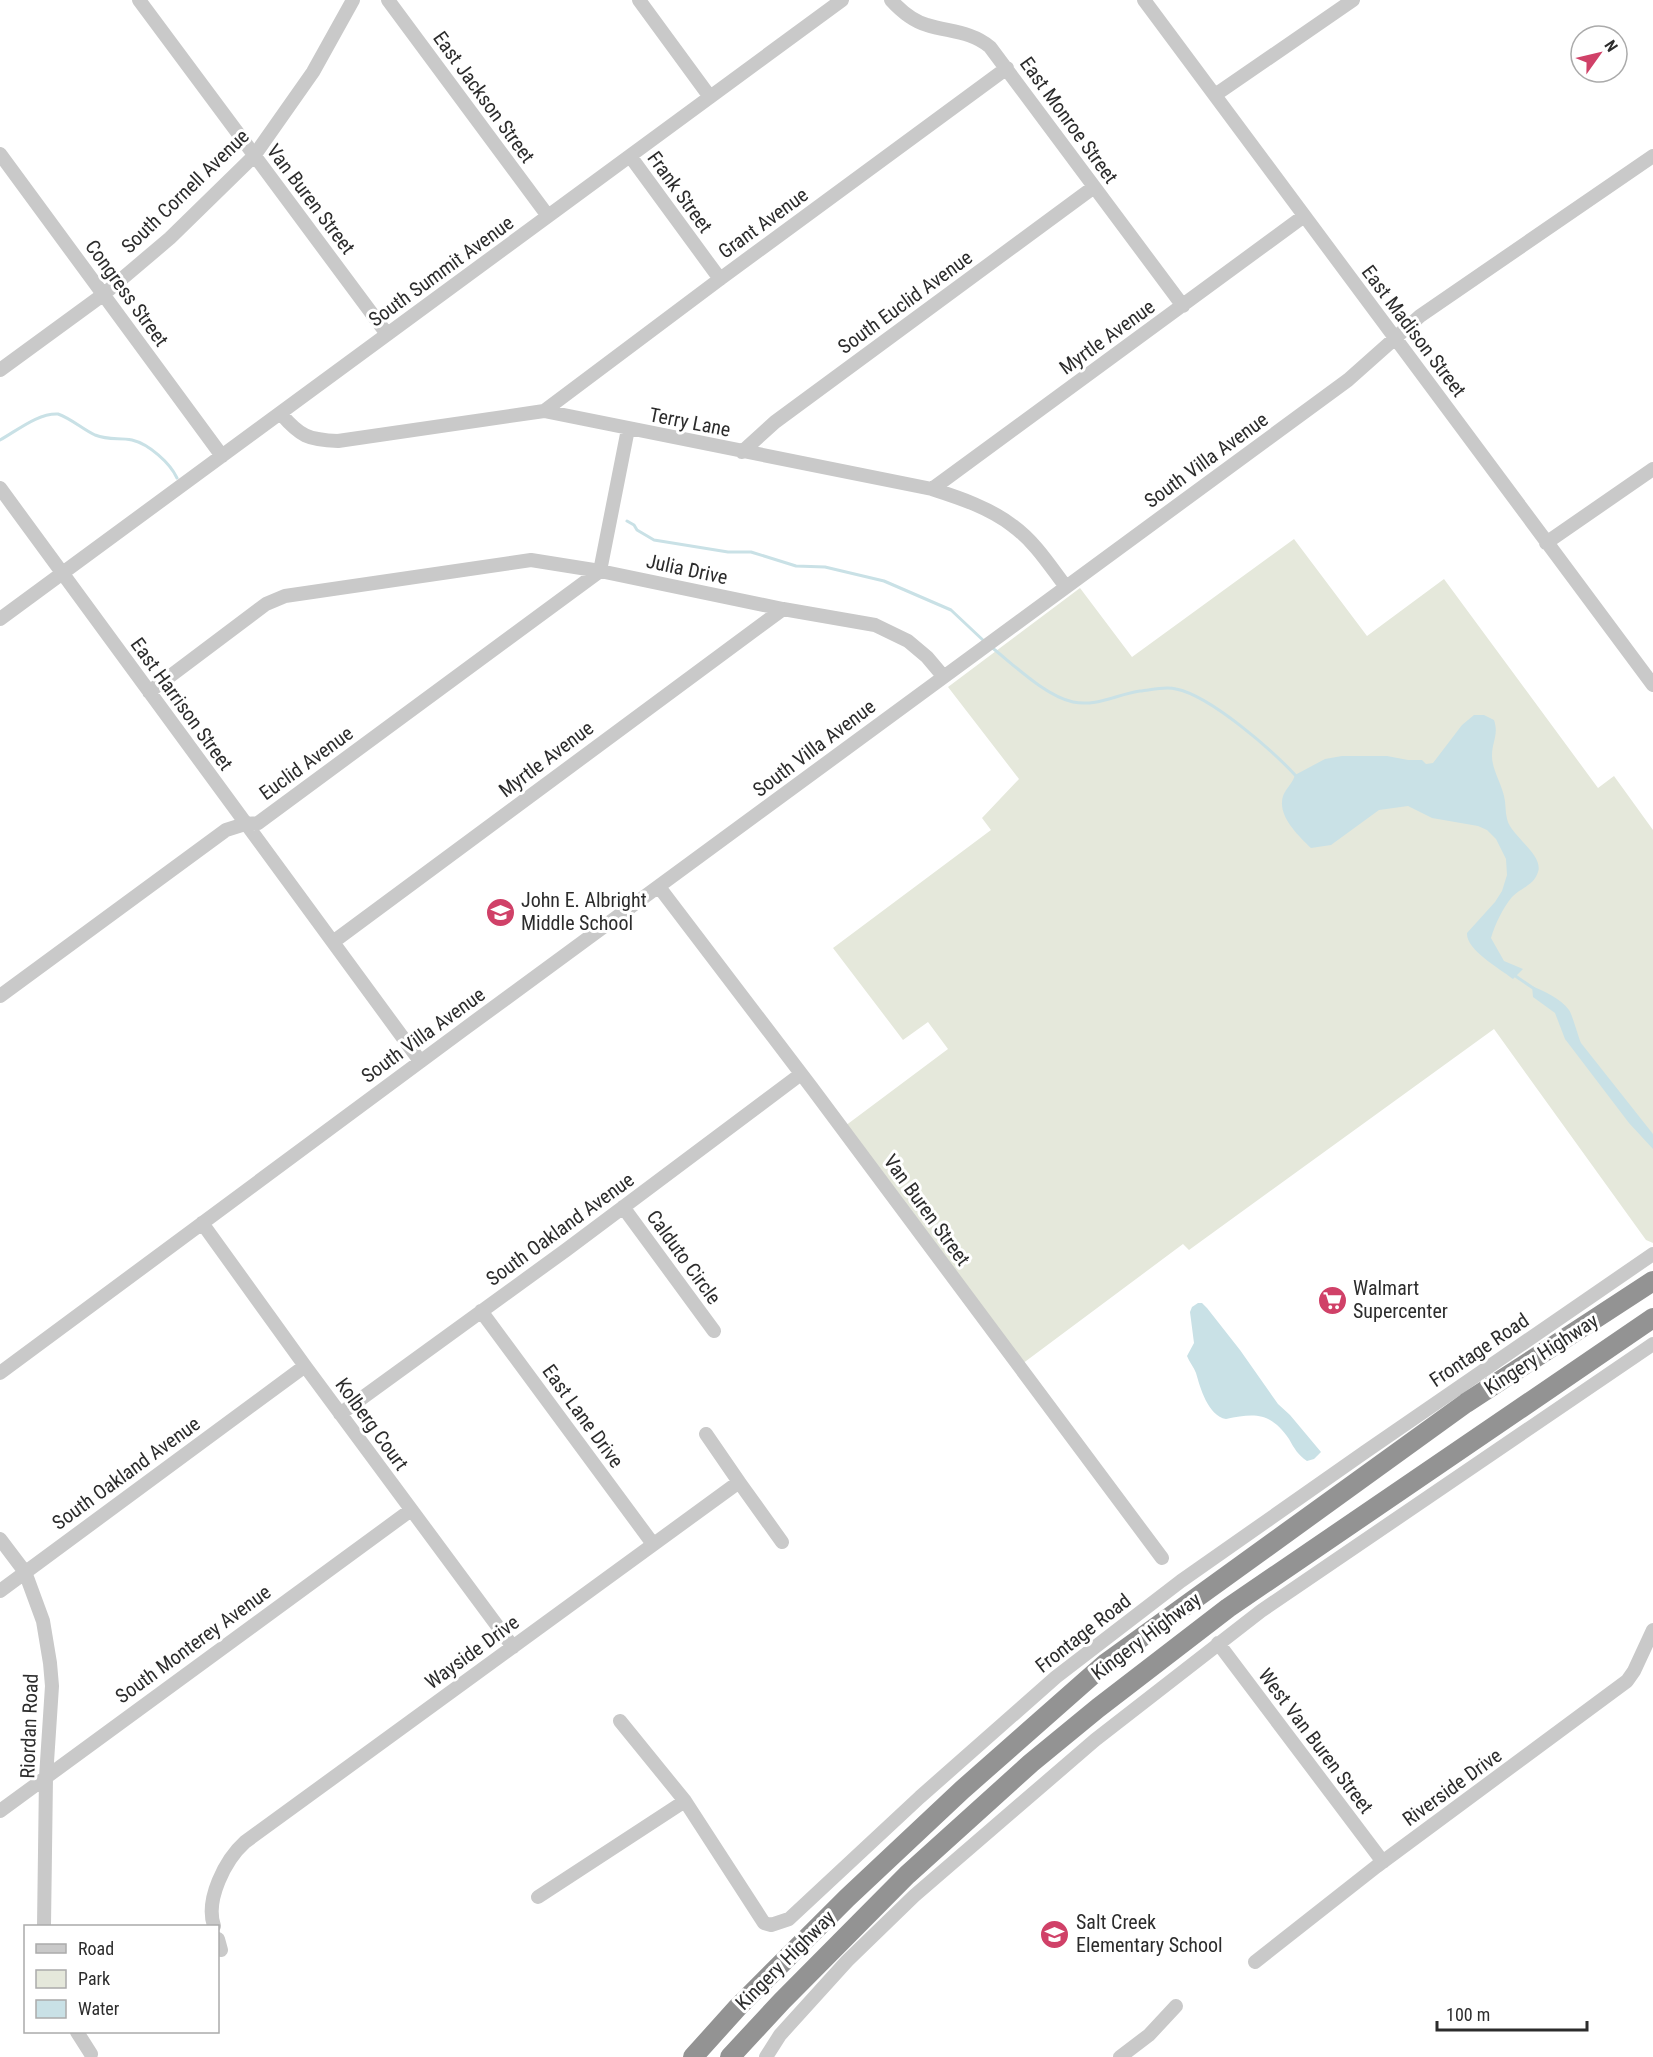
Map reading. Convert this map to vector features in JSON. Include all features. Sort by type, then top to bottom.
[{"type":"highway","name":"Kingery Highway","points":[[693,2057],[738,2007],[847,1898],[979,1774],[1106,1663],[1466,1403],[1653,1281]]},
{"type":"highway","name":"Kingery Highway","points":[[730,2057],[790,1992],[907,1875],[1023,1770],[1098,1708],[1228,1608],[1653,1318]]},
{"type":"street","name":"Van Buren Street","points":[[139,0],[387,334]]},
{"type":"street","name":"South Cornell Avenue","points":[[0,370],[104,294],[170,238],[254,156],[313,72],[353,0]]},
{"type":"street","name":"East Jackson Street","points":[[388,0],[548,216]]},
{"type":"street","points":[[639,0],[710,97]]},
{"type":"street","name":"South Summit Avenue","points":[[0,619],[842,0]]},
{"type":"street","name":"East Monroe Street","points":[[891,0],[917,21],[962,32],[983,41],[1007,68],[1183,306]]},
{"type":"street","name":"East Madison Street","points":[[1144,0],[1653,685]]},
{"type":"street","points":[[1215,96],[1353,0]]},
{"type":"street","name":"Grant Avenue","points":[[544,411],[1007,68]]},
{"type":"street","name":"Congress Street","points":[[0,154],[222,456]]},
{"type":"street","name":"Frank Street","points":[[630,156],[720,279]]},
{"type":"street","name":"South Villa Avenue","points":[[0,1373],[420,1061],[1348,380],[1420,316],[1653,156]]},
{"type":"street","name":"South Euclid Avenue","points":[[742,452],[775,422],[1094,187]]},
{"type":"street","name":"Myrtle Avenue","points":[[932,489],[1304,216]]},
{"type":"street","name":"Terry Lane","points":[[281,414],[297,432],[322,440],[338,441],[544,411],[932,489],[967,501],[1014,526],[1036,549],[1066,587]]},
{"type":"street","points":[[600,571],[628,429]]},
{"type":"street","points":[[1546,543],[1653,469]]},
{"type":"street","name":"East Harrison Street","points":[[0,488],[420,1061]]},
{"type":"street","name":"Julia Drive","points":[[149,692],[266,603],[275,599],[531,560],[600,571],[783,609],[876,625],[908,641],[927,657],[943,676]]},
{"type":"street","name":"Euclid Avenue","points":[[0,996],[226,830],[245,824],[258,823],[600,571]]},
{"type":"street","name":"Myrtle Avenue","points":[[333,942],[783,609]]},
{"type":"street","name":"Van Buren Street","points":[[659,887],[1162,1558]]},
{"type":"street","name":"South Oakland Avenue","points":[[340,1414],[567,1250],[801,1074]]},
{"type":"street","name":"Calduto Circle","points":[[623,1207],[714,1331]]},
{"type":"street","name":"Kolberg Court","points":[[202,1223],[304,1366],[513,1647]]},
{"type":"street","name":"Frontage Road","points":[[620,1720],[685,1801],[764,1923],[771,1925],[789,1919],[920,1797],[1056,1677],[1181,1581],[1653,1254]]},
{"type":"street","name":"East Lane Drive","points":[[481,1311],[653,1544]]},
{"type":"street","points":[[766,2057],[780,2035],[839,1970],[915,1896],[1095,1740],[1261,1611],[1653,1344]]},
{"type":"street","name":"South Oakland Avenue","points":[[0,1591],[304,1366]]},
{"type":"street","points":[[706,1434],[782,1542]]},
{"type":"street","name":"Wayside Drive","points":[[214,1925],[210,1915],[221,1873],[238,1848],[739,1482]]},
{"type":"street","name":"South Monterey Avenue","points":[[0,1811],[411,1510]]},
{"type":"street","name":"Riordan Road","points":[[0,1539],[25,1572],[43,1621],[50,1663],[52,1686],[46,1777],[44,1925]]},
{"type":"street","name":"Riverside Drive","points":[[1255,1962],[1383,1862],[1627,1681],[1653,1630]]},
{"type":"street","name":"West Van Buren Street","points":[[1218,1643],[1383,1862]]},
{"type":"street","points":[[538,1897],[685,1801]]},
{"type":"street","points":[[1120,2057],[1149,2035],[1176,2006]]},
{"type":"street","points":[[78,2033],[91,2054]]},
{"type":"green space","points":[[1294,539],[1367,636],[1444,579],[1598,788],[1614,776],[1653,830],[1653,1243],[1646,1240],[1494,1029],[1189,1250],[1183,1244],[1022,1364],[845,1126],[948,1049],[928,1022],[903,1040],[833,948],[991,830],[982,818],[1019,779],[948,687],[1080,588],[1132,657]]},
{"type":"water","points":[[1474,715],[1484,715],[1494,720],[1496,734],[1492,761],[1504,796],[1507,819],[1514,832],[1532,852],[1539,866],[1534,880],[1512,897],[1505,906],[1491,938],[1504,961],[1523,969],[1513,979],[1477,952],[1468,939],[1467,933],[1502,891],[1507,875],[1506,859],[1496,839],[1487,830],[1478,826],[1432,818],[1408,806],[1379,810],[1331,845],[1311,848],[1290,825],[1283,811],[1283,796],[1295,775],[1325,759],[1342,756],[1387,756],[1422,760],[1426,764],[1433,763],[1462,725]]},
{"type":"water","points":[[1532,986],[1557,999],[1569,1010],[1581,1043],[1653,1134],[1653,1149],[1629,1123],[1565,1039],[1555,1013],[1533,997]]},
{"type":"water","points":[[1202,1303],[1207,1308],[1278,1404],[1321,1452],[1314,1459],[1307,1461],[1304,1459],[1282,1430],[1268,1419],[1245,1416],[1226,1419],[1214,1413],[1187,1356],[1194,1343],[1190,1312],[1192,1307]]},
{"type":"waterway","points":[[0,440],[36,419],[58,414],[95,435],[139,442],[164,460],[177,478]]},
{"type":"waterway","points":[[627,521],[654,540],[728,552],[751,552],[796,566],[825,567],[884,581],[951,610],[985,642]]},
{"type":"waterway","points":[[990,646],[1040,686],[1062,699],[1073,702],[1099,702],[1163,688],[1172,688],[1190,694],[1241,726],[1297,777]]},
{"type":"waterway","points":[[1514,975],[1533,988]]},
{"type":"place","name":"John E. Albright Middle School","points":[[500,912]]},
{"type":"place","name":"Walmart Supercenter","points":[[1332,1300]]},
{"type":"place","name":"Salt Creek Elementary School","points":[[1055,1934]]}]
